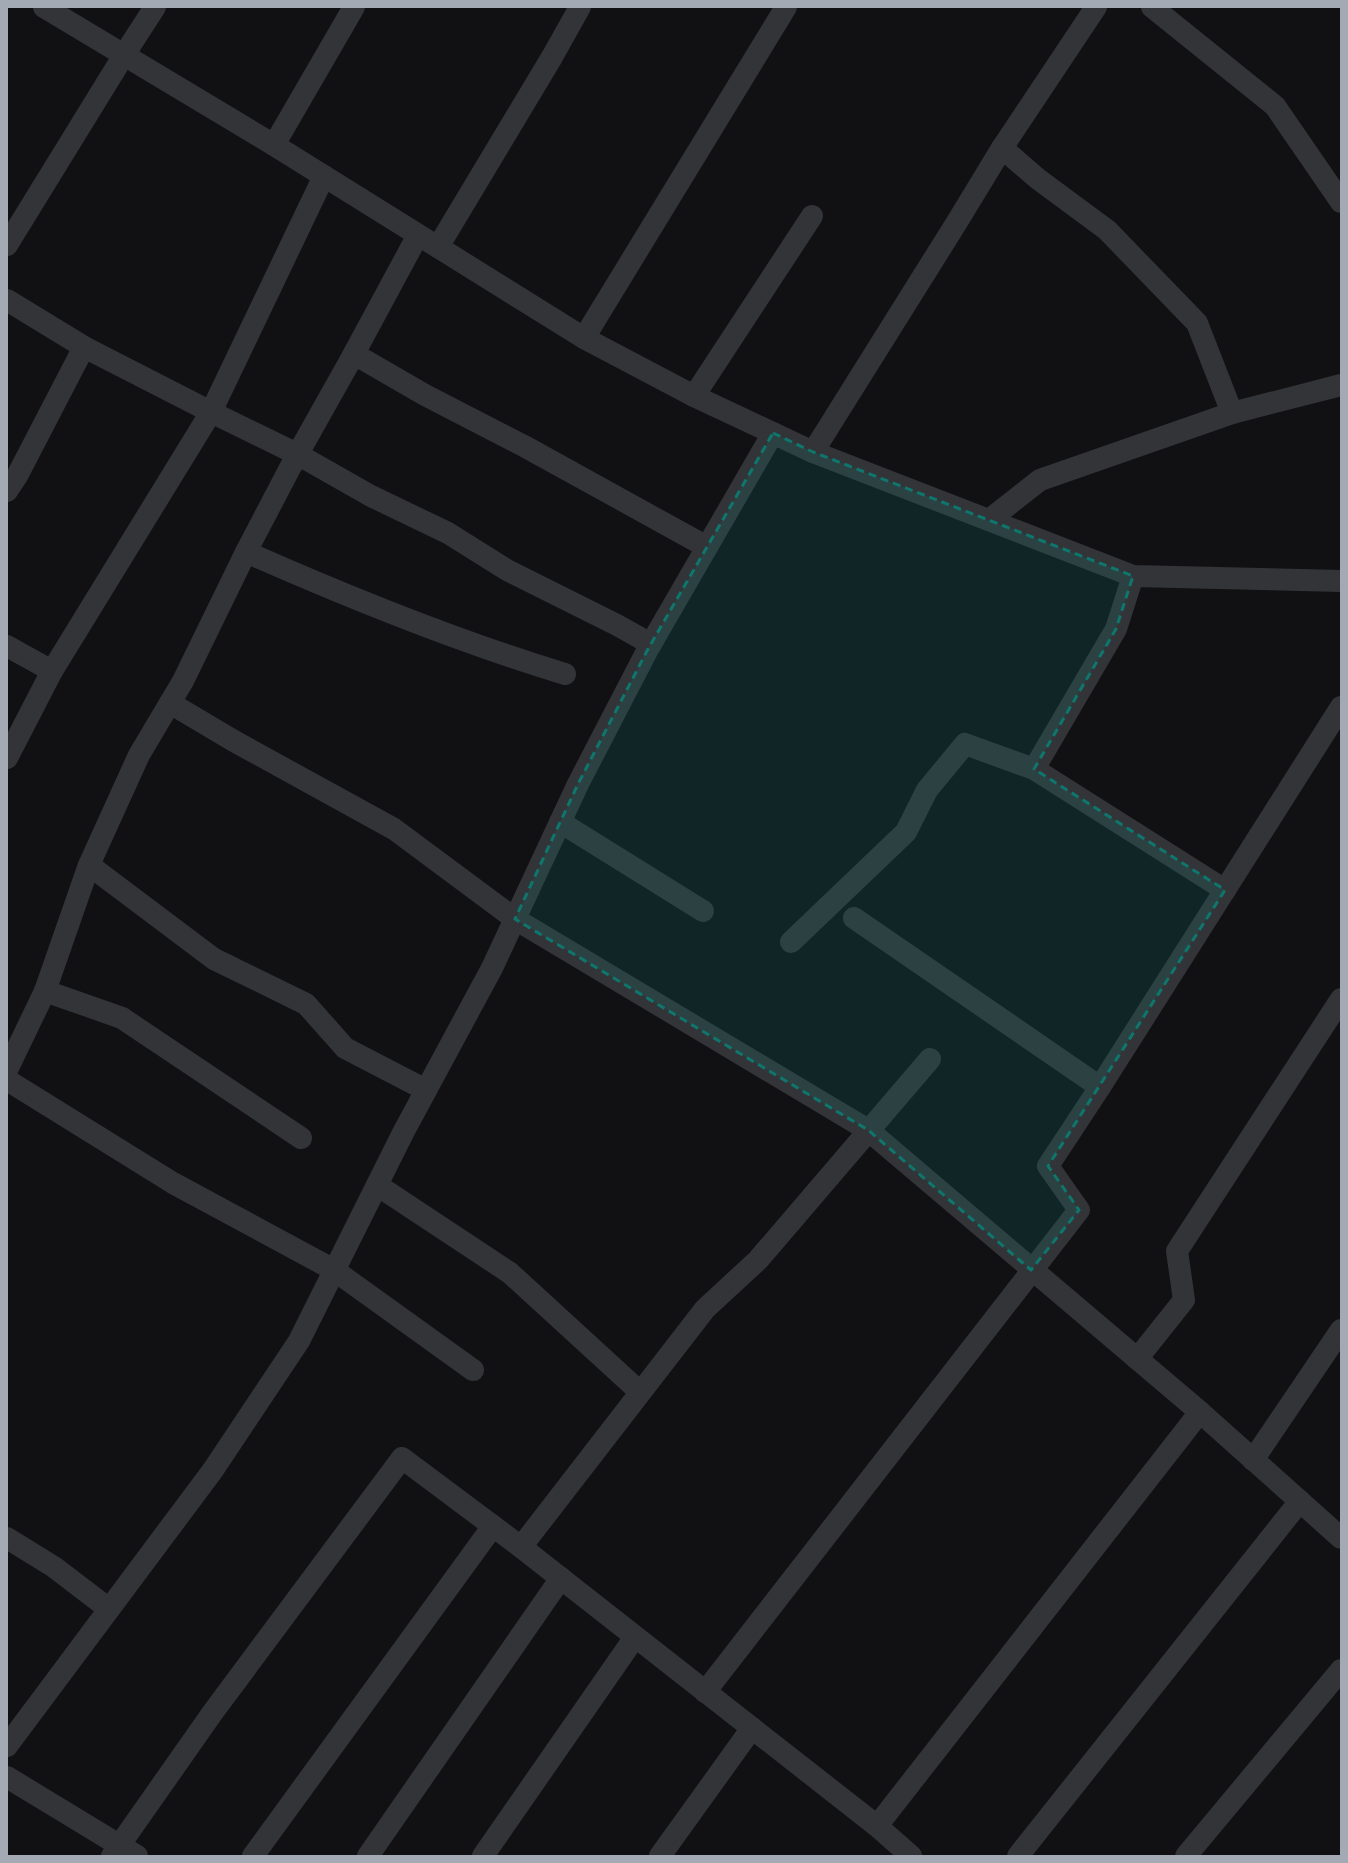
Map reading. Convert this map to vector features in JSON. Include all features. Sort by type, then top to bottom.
[{"type":"street","points":[[44,7],[274,145],[584,338],[694,396],[813,452],[1133,576],[1341,581]]},
{"type":"street","points":[[7,245],[155,7]]},
{"type":"street","points":[[274,145],[354,7]]},
{"type":"street","points":[[438,247],[552,57],[580,7]]},
{"type":"street","points":[[584,338],[786,7]]},
{"type":"street","points":[[813,452],[1002,148],[1096,7]]},
{"type":"street","points":[[1152,7],[1275,106],[1341,202]]},
{"type":"street","points":[[1002,148],[1038,178],[1107,230],[1197,323],[1232,412]]},
{"type":"street","points":[[7,758],[52,672],[211,412],[324,176]]},
{"type":"street","points":[[694,396],[812,216]]},
{"type":"street","points":[[7,1070],[45,991],[89,865],[139,755],[183,681],[246,552],[297,454],[354,354],[418,235]]},
{"type":"street","points":[[7,300],[84,347],[297,454],[371,496],[448,533],[507,570],[617,624],[651,644]]},
{"type":"street","points":[[7,492],[17,476],[84,347]]},
{"type":"street","points":[[354,354],[425,395],[524,446],[707,547]]},
{"type":"street","points":[[989,520],[1040,480],[1232,412],[1341,385]]},
{"type":"street","points":[[7,1746],[213,1470],[299,1341],[426,1090],[492,968],[578,784],[651,644],[773,433]]},
{"type":"street","points":[[246,552],[322,586],[521,661],[565,674]]},
{"type":"street","points":[[1034,769],[1116,629],[1133,576]]},
{"type":"street","points":[[7,646],[52,672]]},
{"type":"street","points":[[170,703],[234,741],[394,829],[515,918],[868,1130],[1200,1412],[1341,1538]]},
{"type":"street","points":[[705,1692],[1079,1210],[1048,1166],[1100,1088],[1341,707]]},
{"type":"street","points":[[791,942],[906,832],[927,790],[965,744],[1034,769],[1225,890]]},
{"type":"street","points":[[560,822],[703,911]]},
{"type":"street","points":[[89,865],[214,959],[306,1004],[346,1048],[426,1090]]},
{"type":"street","points":[[854,918],[1100,1088]]},
{"type":"street","points":[[45,991],[122,1018],[301,1138]]},
{"type":"street","points":[[1137,1359],[1184,1300],[1177,1251],[1341,999]]},
{"type":"street","points":[[521,1547],[705,1309],[758,1260],[930,1059]]},
{"type":"street","points":[[7,1080],[173,1183],[334,1270],[473,1370]]},
{"type":"street","points":[[377,1185],[510,1273],[640,1392]]},
{"type":"street","points":[[1253,1460],[1341,1330]]},
{"type":"street","points":[[877,1826],[1200,1412]]},
{"type":"street","points":[[115,1850],[213,1712],[402,1458],[561,1578],[877,1826],[911,1856]]},
{"type":"street","points":[[1018,1856],[1300,1501]]},
{"type":"street","points":[[253,1856],[493,1526]]},
{"type":"street","points":[[7,1538],[54,1567],[109,1609]]},
{"type":"street","points":[[368,1856],[561,1578]]},
{"type":"street","points":[[483,1856],[635,1637]]},
{"type":"street","points":[[1186,1856],[1341,1670]]},
{"type":"street","points":[[660,1856],[752,1728]]},
{"type":"street","points":[[7,1776],[115,1850],[137,1856]]},
{"type":"highlighted area","points":[[773,433],[813,452],[1133,576],[1116,629],[1034,769],[1225,890],[1048,1166],[1079,1210],[1031,1270],[868,1130],[515,919],[578,784],[648,649]]}]
